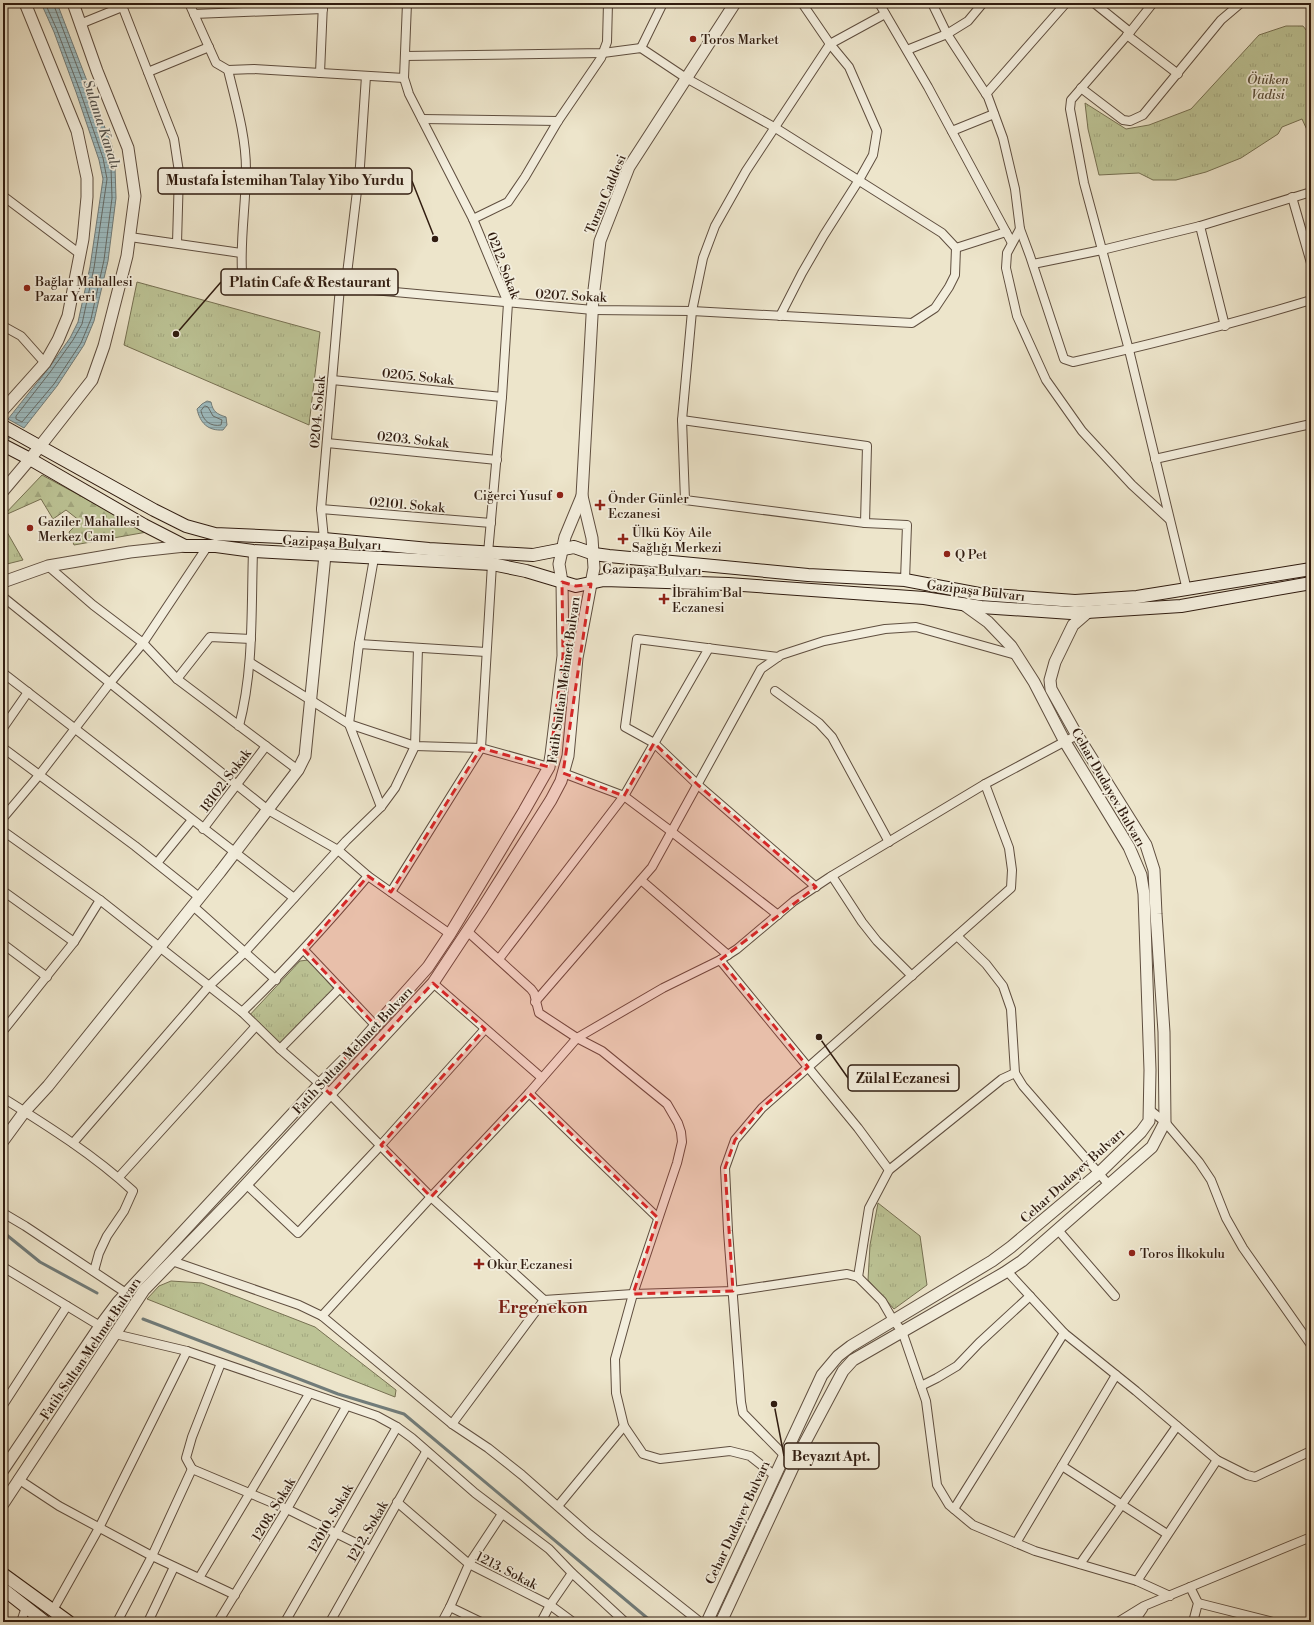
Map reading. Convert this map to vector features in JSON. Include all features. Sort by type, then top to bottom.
[{"type":"main road","name":"Gazipaşa Bulvarı","points":[[3,426],[186,526],[216,534],[324,539],[490,558],[526,571],[576,586],[604,580],[736,585],[924,598],[963,604],[1071,613],[1181,606],[1311,583]]},
{"type":"main road","name":"Gazipaşa Bulvarı","points":[[3,445],[144,525],[185,546],[207,546],[253,551],[374,558],[490,558],[533,555],[574,547],[594,554],[808,575],[905,580],[979,594],[1075,601],[1137,597],[1311,569]]},
{"type":"main road","points":[[3,1574],[69,1622]]},
{"type":"main road","points":[[3,1589],[45,1622]]},
{"type":"street","points":[[3,410],[45,363],[58,340],[68,316],[80,254],[87,197],[87,178],[77,131],[25,3]]},
{"type":"street","points":[[3,491],[92,380],[104,346],[127,256],[130,237],[135,196],[128,148],[96,70],[73,3]]},
{"type":"street","points":[[189,3],[216,62],[228,70],[254,69],[404,78]]},
{"type":"street","name":"0212. Sokak","points":[[407,3],[404,78],[409,94],[473,219],[508,303],[502,397],[491,523],[481,748]]},
{"type":"street","points":[[473,219],[508,202],[525,177],[558,121],[601,58],[606,42],[608,3]]},
{"type":"street","points":[[641,48],[663,3]]},
{"type":"street","name":"Turan Caddesi","points":[[582,496],[593,310],[600,241],[630,167],[735,3]]},
{"type":"street","points":[[780,316],[820,242],[874,155],[877,131],[849,67],[830,44],[802,3]]},
{"type":"street","points":[[880,3],[952,131],[1012,243]]},
{"type":"street","points":[[932,3],[947,34],[986,94],[994,114],[1002,138],[1015,189],[1020,229],[1064,359],[1073,362],[1129,350],[1225,326],[1311,300]]},
{"type":"street","points":[[907,50],[947,34],[968,21],[983,3]]},
{"type":"street","points":[[986,94],[1066,3]]},
{"type":"street","points":[[1094,3],[1178,74]]},
{"type":"street","points":[[1153,3],[1129,34],[1071,100],[1070,108],[1084,183],[1129,350],[1187,590]]},
{"type":"street","points":[[1081,88],[1123,120],[1130,121],[1143,116],[1221,20],[1242,3]]},
{"type":"street","points":[[80,24],[122,5],[174,139],[179,172],[177,243]]},
{"type":"street","points":[[194,14],[323,6],[320,73]]},
{"type":"street","points":[[885,14],[830,44],[746,171],[715,226],[704,258],[692,311],[682,420],[685,500],[865,523],[907,525],[905,580]]},
{"type":"street","points":[[148,72],[209,46]]},
{"type":"street","points":[[405,56],[603,53],[641,48],[686,78],[774,127],[859,180],[942,233],[956,248],[1006,232]]},
{"type":"street","points":[[130,237],[241,252],[246,170],[242,124],[228,70]]},
{"type":"street","name":"0204. Sokak","points":[[324,539],[321,509],[340,287],[348,266],[360,166],[366,76]]},
{"type":"street","points":[[952,131],[994,114]]},
{"type":"street","points":[[422,119],[558,121]]},
{"type":"street","points":[[1033,264],[1102,250],[1200,226],[1311,192]]},
{"type":"street","points":[[3,196],[80,254]]},
{"type":"street","points":[[1292,197],[1311,263]]},
{"type":"street","points":[[1200,226],[1225,326]]},
{"type":"street","points":[[1020,229],[1007,253],[1006,268],[1016,316],[1046,380],[1082,431],[1132,485],[1170,519]]},
{"type":"street","name":"0207. Sokak","points":[[241,252],[242,272],[251,276],[340,287],[593,310],[692,311],[912,322],[935,308],[949,287],[955,275],[956,248]]},
{"type":"street","points":[[3,327],[21,336],[45,363]]},
{"type":"street","name":"0205. Sokak","points":[[332,380],[502,397]]},
{"type":"street","points":[[682,420],[867,446],[865,523]]},
{"type":"street","points":[[1155,460],[1311,424]]},
{"type":"street","name":"0203. Sokak","points":[[327,443],[497,460]]},
{"type":"street","name":"Fatih Sultan Mehmet Bulvarı","points":[[3,1470],[100,1326],[126,1293],[320,1084],[376,1026],[428,968],[450,934],[549,767],[563,656],[562,582],[559,564],[565,537],[582,496]]},
{"type":"street","name":"Fatih Sultan Mehmet Bulvarı","points":[[3,1504],[18,1479],[144,1290],[246,1184],[433,983],[551,800],[563,773],[568,756],[577,658],[594,568],[592,538],[582,496]]},
{"type":"street","name":"02101. Sokak","points":[[321,509],[491,523]]},
{"type":"street","points":[[3,1141],[25,1111],[48,1086],[196,902],[298,770],[305,756],[325,555],[324,539]]},
{"type":"street","points":[[3,582],[48,566],[130,552],[185,546]]},
{"type":"street","points":[[3,818],[76,729],[110,683],[143,643],[207,546]]},
{"type":"street","points":[[239,726],[244,708],[251,664],[253,551]]},
{"type":"street","points":[[374,558],[358,644],[349,724],[381,807]]},
{"type":"street","points":[[48,566],[93,605],[143,643],[176,679],[298,770]]},
{"type":"street","points":[[3,597],[268,810],[338,850],[368,876],[450,934]]},
{"type":"street","name":"Cehar Dudayev Bulvarı","points":[[707,1622],[774,1475],[822,1375],[838,1356],[850,1346],[992,1261],[1016,1244],[1099,1173],[1141,1132],[1149,1121],[1150,1110],[1144,901],[1141,875],[1129,847],[1065,742],[1034,682],[1011,646],[988,622],[963,604]]},
{"type":"street","name":"Cehar Dudayev Bulvarı","points":[[722,1622],[802,1448],[843,1371],[854,1360],[1022,1261],[1152,1147],[1166,1122],[1164,1032],[1154,870],[1146,845],[1077,735],[1052,690],[1050,680],[1058,656],[1073,625],[1088,612]]},
{"type":"street","points":[[535,1002],[652,867],[761,669],[778,657],[824,641],[885,629],[916,627],[1016,655]]},
{"type":"street","points":[[176,679],[210,637],[251,638]]},
{"type":"street","points":[[778,657],[637,639],[625,727],[654,743],[698,785],[816,886]]},
{"type":"street","points":[[358,644],[486,652]]},
{"type":"street","points":[[73,1143],[209,986],[244,952],[338,850],[381,807],[396,788],[415,746],[418,648]]},
{"type":"street","points":[[499,959],[624,796],[709,648]]},
{"type":"street","points":[[251,664],[349,724],[415,746],[481,748],[549,767]]},
{"type":"street","points":[[3,673],[294,898]]},
{"type":"street","points":[[775,691],[819,723],[832,737],[889,842]]},
{"type":"street","points":[[3,728],[28,692]]},
{"type":"street","points":[[322,1316],[529,1093],[578,1038],[663,988],[720,960],[794,901],[816,886],[985,784],[1077,735]]},
{"type":"street","name":"18102. Sokak","points":[[203,829],[266,746]]},
{"type":"street","points":[[3,748],[40,774],[157,863],[244,952],[276,980]]},
{"type":"street","points":[[391,892],[481,748]]},
{"type":"street","points":[[563,773],[624,796],[778,915]]},
{"type":"street","points":[[784,1455],[743,1412],[728,1231],[726,1168],[735,1140],[762,1108],[1011,888],[1012,870],[1009,848],[985,784]]},
{"type":"street","name":"18102. Sokak","points":[[157,863],[192,820]]},
{"type":"street","points":[[3,831],[100,900],[242,1012],[280,1049],[320,1084],[431,1197],[544,1300],[633,1294],[733,1291],[847,1274],[858,1277],[882,1302],[902,1331],[926,1401],[937,1485],[949,1504],[973,1525],[1035,1551],[1137,1581],[1170,1596]]},
{"type":"street","points":[[242,1012],[276,980],[304,950],[368,876]]},
{"type":"street","points":[[832,876],[862,922],[877,941],[912,976]]},
{"type":"street","points":[[641,880],[728,955]]},
{"type":"street","points":[[3,891],[74,942]]},
{"type":"street","points":[[3,1032],[74,942],[100,900]]},
{"type":"street","points":[[467,931],[531,989],[534,993],[535,1002],[539,1013],[578,1038],[602,1051],[667,1104],[678,1123],[682,1142],[633,1294],[615,1359],[616,1393],[624,1426],[643,1454],[660,1459],[730,1451],[750,1456],[774,1475]]},
{"type":"street","points":[[957,936],[986,964],[1003,986],[1011,1010],[1015,1073],[1023,1086],[1109,1185]]},
{"type":"street","points":[[3,944],[47,977]]},
{"type":"street","points":[[304,950],[376,1026]]},
{"type":"street","points":[[720,960],[878,1153],[889,1170]]},
{"type":"street","points":[[433,983],[542,1078]]},
{"type":"street","points":[[280,1049],[340,988]]},
{"type":"street","points":[[119,1177],[256,1026]]},
{"type":"street","points":[[246,1184],[298,1233],[381,1145],[485,1029]]},
{"type":"street","points":[[858,1277],[869,1208],[889,1170],[1002,1079],[1015,1073]]},
{"type":"street","points":[[529,1093],[658,1218]]},
{"type":"street","points":[[3,1098],[73,1143],[119,1177],[134,1191],[124,1211],[104,1241],[94,1271]]},
{"type":"street","points":[[1150,1110],[1166,1122],[1199,1162],[1211,1180],[1226,1218],[1243,1248],[1311,1345]]},
{"type":"street","points":[[3,1213],[126,1293]]},
{"type":"street","points":[[1058,1230],[1115,1296]]},
{"type":"street","points":[[172,1261],[299,1305],[322,1316],[452,1424],[488,1448],[558,1506],[589,1534],[700,1622]]},
{"type":"street","points":[[3,1267],[100,1326]]},
{"type":"street","points":[[1007,1271],[1064,1333],[1217,1460],[1239,1472],[1255,1476],[1311,1451]]},
{"type":"street","points":[[921,1386],[957,1366],[979,1343],[1030,1296]]},
{"type":"street","points":[[452,1424],[544,1300]]},
{"type":"street","points":[[3,1404],[67,1306]]},
{"type":"street","points":[[954,1509],[1064,1333]]},
{"type":"street","points":[[115,1334],[187,1351],[346,1407],[377,1416],[412,1438],[426,1452],[502,1514],[549,1549],[572,1573],[625,1622]]},
{"type":"street","points":[[53,1610],[99,1528],[187,1351]]},
{"type":"street","points":[[222,1363],[192,1437],[186,1458],[192,1469],[288,1509],[370,1550]]},
{"type":"street","points":[[1016,1543],[1116,1375]]},
{"type":"street","points":[[199,1578],[309,1394]]},
{"type":"street","name":"1208. Sokak","points":[[218,1622],[288,1509],[346,1407]]},
{"type":"street","points":[[558,1506],[624,1426]]},
{"type":"street","points":[[1080,1564],[1177,1426]]},
{"type":"street","name":"12010. Sokak","points":[[285,1622],[396,1427]]},
{"type":"street","name":"1212. Sokak","points":[[330,1622],[426,1452]]},
{"type":"street","points":[[1137,1581],[1217,1460]]},
{"type":"street","points":[[1062,1466],[1167,1534]]},
{"type":"street","points":[[117,1622],[152,1556],[192,1469]]},
{"type":"street","points":[[18,1479],[59,1506],[99,1528],[174,1567],[235,1595]]},
{"type":"street","name":"1213. Sokak","points":[[397,1502],[469,1564],[550,1605],[573,1622]]},
{"type":"street","points":[[442,1622],[469,1564],[502,1514]]},
{"type":"street","points":[[1118,1622],[1144,1606],[1311,1537]]},
{"type":"street","points":[[148,1622],[174,1567]]},
{"type":"street","points":[[541,1622],[550,1605],[572,1573]]},
{"type":"street","points":[[1190,1587],[1198,1603],[1192,1622]]},
{"type":"street","points":[[1198,1603],[1273,1622]]},
{"type":"street","points":[[1134,1622],[1144,1606]]},
{"type":"street","points":[[21,1622],[26,1607]]},
{"type":"street","points":[[450,1607],[481,1622]]},
{"type":"highlighted area","points":[[562,582],[576,586],[591,584],[563,773],[624,796],[654,743],[698,785],[816,887],[720,960],[808,1067],[762,1108],[735,1140],[725,1168],[733,1291],[633,1294],[658,1218],[529,1093],[431,1197],[381,1145],[485,1029],[433,983],[330,1094],[320,1084],[376,1026],[304,950],[368,876],[391,892],[481,748],[549,767],[563,656]]},
{"type":"green space","name":"Ötüken Vadisi","points":[[1286,26],[1303,26],[1311,36],[1311,131],[1308,132],[1302,119],[1282,127],[1278,134],[1241,158],[1206,172],[1176,180],[1153,180],[1139,173],[1099,175],[1088,129],[1085,103],[1126,129],[1149,125],[1191,109],[1259,35]]},
{"type":"green space","points":[[137,282],[320,332],[309,425],[124,345]]},
{"type":"green space","points":[[42,475],[147,532],[74,545],[69,532],[80,521],[66,510],[53,519],[41,499],[3,516]]},
{"type":"green space","points":[[3,525],[23,560],[3,565]]},
{"type":"green space","points":[[308,960],[334,989],[279,1046],[247,1018],[300,961]]},
{"type":"green space","points":[[878,1203],[920,1236],[927,1285],[894,1309],[868,1280],[870,1245]]},
{"type":"green space","points":[[171,1281],[202,1283],[315,1327],[396,1390],[395,1397],[147,1299],[159,1286]]},
{"type":"water","points":[[41,3],[57,3],[112,146],[115,167],[116,198],[108,261],[94,321],[84,345],[57,386],[24,428],[8,419],[48,369],[70,338],[78,322],[90,267],[103,179],[99,160],[76,92],[54,32]]},
{"type":"water","points":[[207,401],[211,402],[216,412],[226,417],[227,425],[223,430],[209,427],[200,418],[197,409]]},
{"type":"waterway","name":"Sulama Kanalı","points":[[4,443],[12,433]]},
{"type":"waterway","points":[[3,1232],[40,1262],[97,1293]]},
{"type":"waterway","points":[[143,1319],[338,1394],[404,1414],[652,1622]]},
{"type":"place","name":"Toros Market","points":[[693,39]]},
{"type":"place","name":"Mustafa İstemihan Talay Yibo Yurdu","points":[[435,239]]},
{"type":"place","name":"Bağlar Mahallesi Pazar Yeri","points":[[27,288]]},
{"type":"place","name":"Platin Cafe & Restaurant","points":[[176,334]]},
{"type":"place","name":"Ciğerci Yusuf","points":[[560,495]]},
{"type":"place","name":"Önder Günler Eczanesi","points":[[600,505]]},
{"type":"place","name":"Gaziler Mahallesi Merkez Cami","points":[[30,528]]},
{"type":"place","name":"Ülkü Köy Aile Sağlığı Merkezi","points":[[623,539]]},
{"type":"place","name":"Q Pet","points":[[947,554]]},
{"type":"place","name":"İbrahim Bal Eczanesi","points":[[664,599]]},
{"type":"place","name":"Zülal Eczanesi","points":[[819,1037]]},
{"type":"place","name":"Toros İlkokulu","points":[[1132,1253]]},
{"type":"place","name":"Okur Eczanesi","points":[[479,1264]]},
{"type":"place","name":"Beyazıt Apt.","points":[[774,1404]]},
{"type":"district","name":"Ergenekon","points":[[543,1307]]}]
